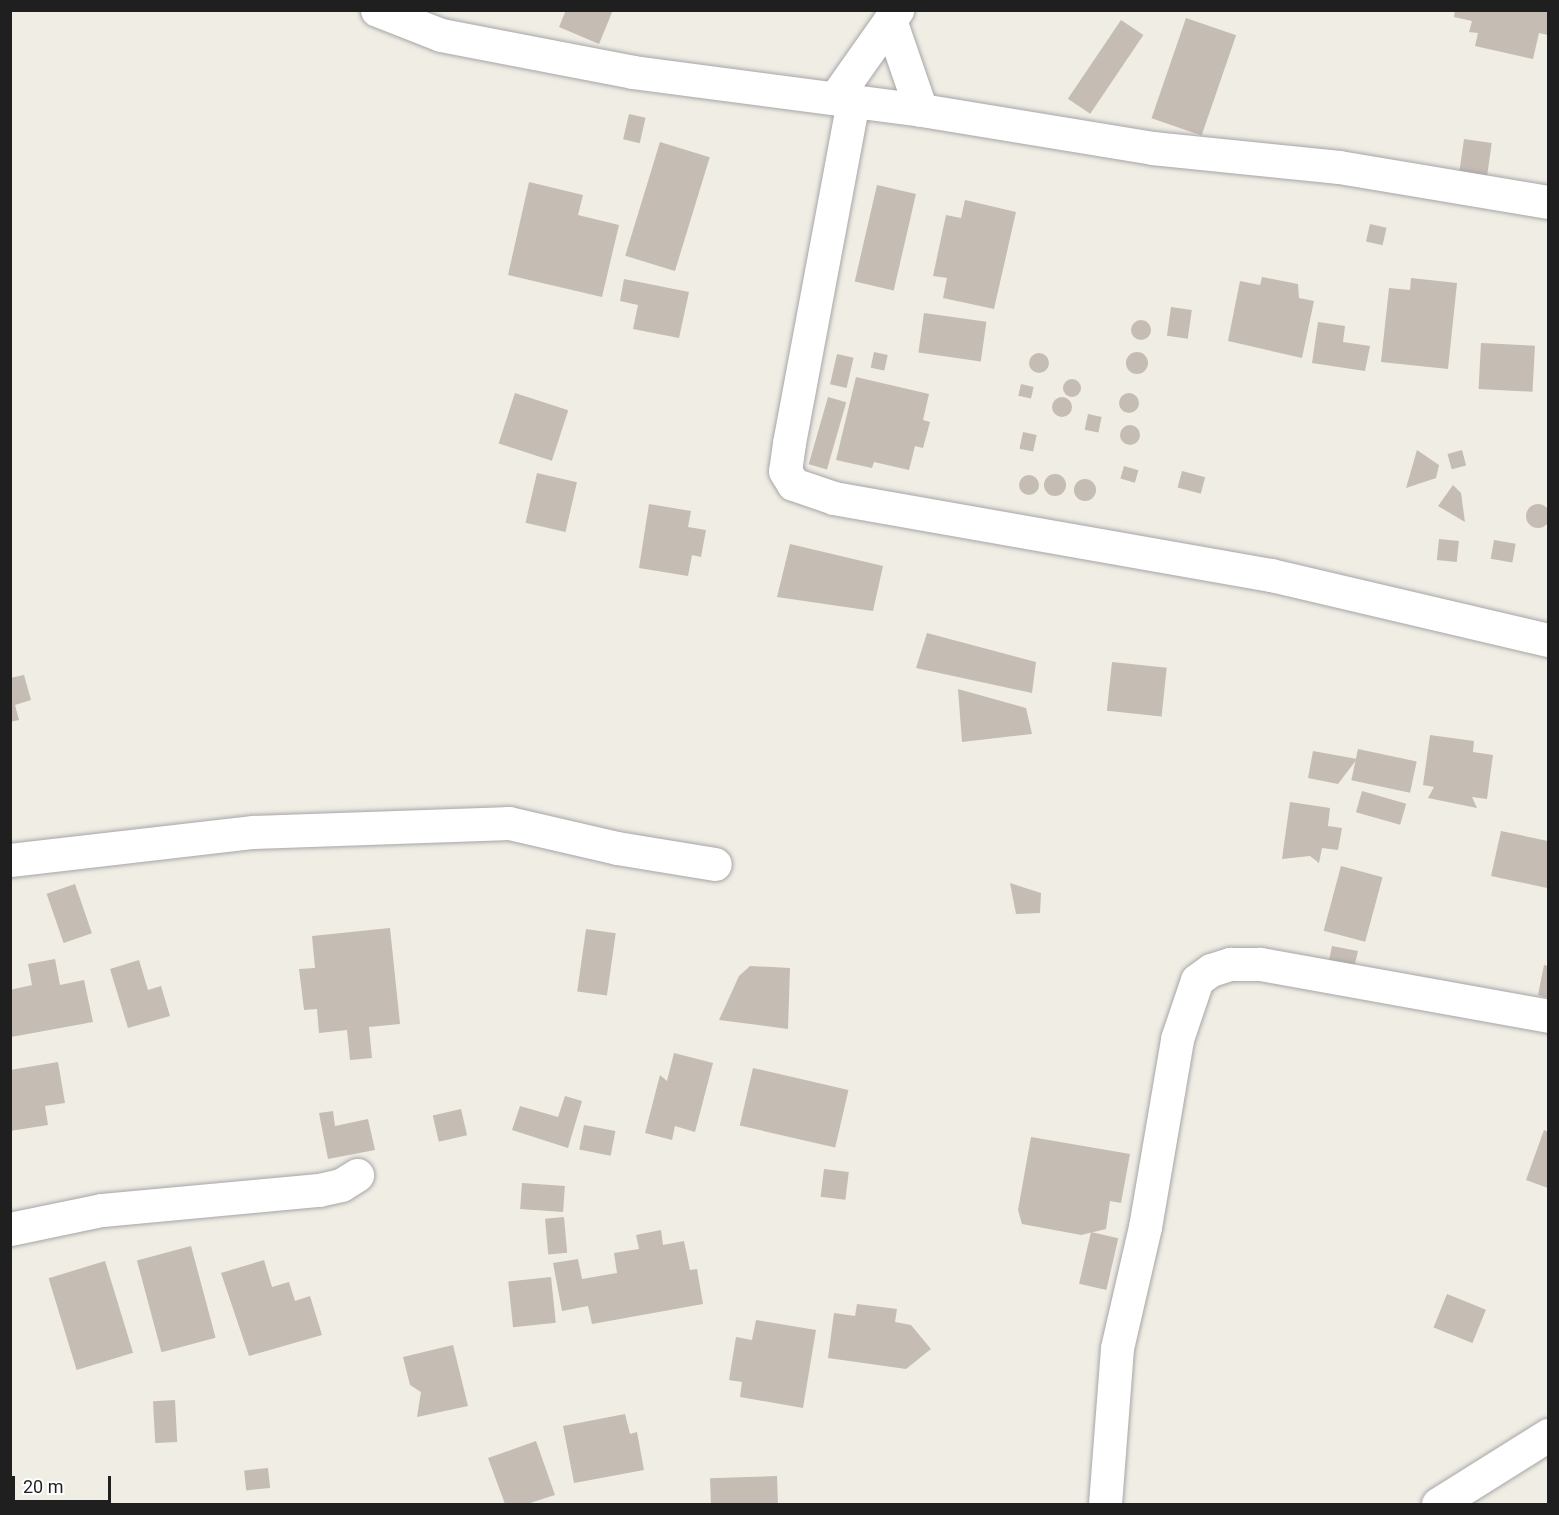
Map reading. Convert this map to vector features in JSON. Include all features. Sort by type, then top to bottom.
[{"type":"street","points":[[377,10],[441,35],[514,52],[921,110],[1152,148],[1339,167],[1548,202]]},
{"type":"street","points":[[894,15],[844,100],[785,471],[794,484],[834,498],[1270,575],[1548,640]]},
{"type":"street","points":[[894,15],[921,110]]},
{"type":"street","points":[[10,860],[254,832],[509,823],[617,848],[715,864]]},
{"type":"street","points":[[1105,1504],[1117,1348],[1145,1227],[1177,1039],[1197,980],[1211,970],[1230,964],[1260,964],[1548,1016]]},
{"type":"street","points":[[10,1229],[102,1210],[319,1190],[341,1185],[357,1175]]},
{"type":"street","points":[[1438,1504],[1548,1435]]},
{"type":"building","points":[[566,10],[613,10],[599,44],[559,27]]},
{"type":"building","points":[[1455,10],[1548,10],[1548,35],[1539,33],[1533,59],[1475,46],[1478,33],[1469,32],[1472,21],[1454,17]]},
{"type":"building","points":[[1186,18],[1236,35],[1202,135],[1151,118]]},
{"type":"building","points":[[1121,20],[1143,35],[1090,114],[1068,99]]},
{"type":"building","points":[[629,114],[646,118],[640,143],[623,139]]},
{"type":"building","points":[[1464,139],[1492,143],[1486,181],[1459,177]]},
{"type":"building","points":[[660,142],[710,157],[675,271],[625,256]]},
{"type":"building","points":[[529,182],[583,195],[578,215],[619,225],[602,297],[508,275]]},
{"type":"building","points":[[877,185],[916,194],[894,290],[855,281]]},
{"type":"building","points":[[965,200],[1016,212],[994,309],[943,298],[947,278],[933,276],[946,215],[961,218]]},
{"type":"building","points":[[1370,224],[1387,228],[1383,245],[1366,242]]},
{"type":"building","points":[[1262,277],[1298,284],[1299,298],[1314,301],[1302,358],[1228,341],[1240,281],[1260,285]]},
{"type":"building","points":[[1411,278],[1457,283],[1448,369],[1381,362],[1389,288],[1410,290]]},
{"type":"building","points":[[624,279],[689,292],[679,338],[633,329],[638,305],[620,301]]},
{"type":"building","points":[[1171,307],[1192,310],[1188,339],[1167,336]]},
{"type":"building","points":[[924,313],[986,322],[981,361],[918,353]]},
{"type":"building","points":[[1141,320],[1148,323],[1151,330],[1148,337],[1141,340],[1134,337],[1131,330],[1134,323]]},
{"type":"building","points":[[1318,322],[1345,326],[1343,342],[1370,346],[1365,371],[1312,363]]},
{"type":"building","points":[[1481,343],[1535,346],[1533,392],[1479,389]]},
{"type":"building","points":[[874,352],[888,355],[884,371],[871,368]]},
{"type":"building","points":[[1137,352],[1145,355],[1148,363],[1145,371],[1137,374],[1129,371],[1126,363],[1129,355]]},
{"type":"building","points":[[1039,353],[1046,356],[1049,363],[1046,370],[1039,373],[1032,370],[1029,363],[1032,356]]},
{"type":"building","points":[[837,354],[854,358],[847,388],[830,384]]},
{"type":"building","points":[[856,377],[929,394],[923,420],[930,422],[923,448],[915,446],[909,470],[874,462],[872,468],[836,460]]},
{"type":"building","points":[[1072,379],[1078,382],[1081,388],[1078,394],[1072,397],[1066,394],[1063,388],[1066,382]]},
{"type":"building","points":[[1021,384],[1034,387],[1031,399],[1018,396]]},
{"type":"building","points":[[515,393],[568,410],[552,461],[499,443]]},
{"type":"building","points":[[1129,393],[1136,396],[1139,403],[1136,410],[1129,413],[1122,410],[1119,403],[1122,396]]},
{"type":"building","points":[[828,397],[846,402],[827,470],[809,464]]},
{"type":"building","points":[[1062,397],[1069,400],[1072,407],[1069,414],[1062,417],[1055,414],[1052,407],[1055,400]]},
{"type":"building","points":[[1088,414],[1102,417],[1098,433],[1085,430]]},
{"type":"building","points":[[1130,425],[1137,428],[1140,435],[1137,442],[1130,445],[1123,442],[1120,435],[1123,428]]},
{"type":"building","points":[[1023,432],[1037,435],[1033,452],[1019,449]]},
{"type":"building","points":[[1417,450],[1439,465],[1436,478],[1406,488]]},
{"type":"building","points":[[1462,450],[1466,465],[1452,469],[1448,454]]},
{"type":"building","points":[[1124,466],[1138,470],[1135,483],[1120,478]]},
{"type":"building","points":[[1182,471],[1205,477],[1201,494],[1178,487]]},
{"type":"building","points":[[537,473],[577,482],[565,532],[526,523]]},
{"type":"building","points":[[1055,474],[1063,477],[1066,485],[1063,493],[1055,496],[1047,493],[1044,485],[1047,477]]},
{"type":"building","points":[[1029,475],[1036,478],[1039,485],[1036,492],[1029,495],[1022,492],[1019,485],[1022,478]]},
{"type":"building","points":[[1085,479],[1095,486],[1096,490],[1089,500],[1085,501],[1075,494],[1074,490],[1081,480]]},
{"type":"building","points":[[1453,485],[1461,493],[1465,522],[1438,506]]},
{"type":"building","points":[[649,504],[691,511],[688,527],[706,530],[701,557],[692,555],[688,576],[639,568]]},
{"type":"building","points":[[1533,504],[1543,504],[1550,511],[1550,521],[1543,528],[1533,528],[1526,521],[1526,511]]},
{"type":"building","points":[[1439,539],[1459,541],[1457,562],[1437,560]]},
{"type":"building","points":[[1494,540],[1516,544],[1512,563],[1491,559]]},
{"type":"building","points":[[790,544],[883,566],[873,611],[777,597]]},
{"type":"building","points":[[927,633],[1036,662],[1032,693],[916,668]]},
{"type":"building","points":[[1112,662],[1167,668],[1162,716],[1107,711]]},
{"type":"building","points":[[24,675],[31,700],[15,705],[19,720],[10,722],[10,678]]},
{"type":"building","points":[[958,689],[1026,708],[1032,734],[962,742]]},
{"type":"building","points":[[1430,735],[1474,741],[1473,752],[1493,755],[1487,799],[1472,797],[1477,808],[1428,798],[1434,787],[1423,785]]},
{"type":"building","points":[[1358,749],[1417,761],[1410,793],[1351,780]]},
{"type":"building","points":[[1313,751],[1357,759],[1338,784],[1308,778]]},
{"type":"building","points":[[1362,791],[1406,804],[1400,825],[1356,812]]},
{"type":"building","points":[[1290,802],[1330,808],[1328,826],[1342,828],[1338,850],[1322,848],[1319,863],[1310,856],[1282,859]]},
{"type":"building","points":[[1501,831],[1548,841],[1547,888],[1491,876]]},
{"type":"building","points":[[1341,866],[1383,877],[1365,942],[1324,931]]},
{"type":"building","points":[[1010,883],[1041,893],[1040,913],[1016,914]]},
{"type":"building","points":[[75,884],[92,933],[64,943],[47,894]]},
{"type":"building","points":[[390,928],[400,1024],[369,1027],[372,1058],[350,1060],[347,1030],[319,1033],[317,1009],[304,1010],[299,969],[315,968],[312,936]]},
{"type":"building","points":[[586,929],[616,933],[607,996],[577,991]]},
{"type":"building","points":[[1332,946],[1358,951],[1354,968],[1328,966]]},
{"type":"building","points":[[55,959],[60,985],[84,980],[93,1022],[11,1037],[10,990],[32,985],[28,964]]},
{"type":"building","points":[[139,960],[148,990],[161,986],[170,1016],[128,1028],[110,969]]},
{"type":"building","points":[[1544,965],[1548,966],[1548,998],[1538,995]]},
{"type":"building","points":[[750,966],[790,968],[788,1029],[719,1020],[739,976]]},
{"type":"building","points":[[674,1053],[713,1063],[695,1132],[675,1126],[672,1140],[645,1133],[660,1075],[667,1081]]},
{"type":"building","points":[[58,1062],[65,1103],[45,1106],[48,1125],[10,1131],[10,1070]]},
{"type":"building","points":[[753,1068],[848,1090],[835,1148],[740,1125]]},
{"type":"building","points":[[565,1096],[582,1101],[568,1148],[512,1130],[520,1106],[558,1117]]},
{"type":"building","points":[[461,1109],[467,1135],[439,1142],[433,1116]]},
{"type":"building","points":[[333,1111],[335,1126],[368,1119],[375,1150],[328,1159],[319,1113]]},
{"type":"building","points":[[584,1125],[615,1131],[611,1156],[579,1150]]},
{"type":"building","points":[[1544,1130],[1548,1132],[1548,1188],[1526,1180]]},
{"type":"building","points":[[1031,1137],[1130,1154],[1121,1203],[1110,1201],[1106,1229],[1081,1235],[1022,1224],[1018,1210]]},
{"type":"building","points":[[824,1169],[849,1172],[845,1200],[821,1197]]},
{"type":"building","points":[[522,1183],[565,1186],[563,1212],[520,1209]]},
{"type":"building","points":[[564,1217],[567,1253],[548,1255],[545,1219]]},
{"type":"building","points":[[661,1230],[663,1245],[684,1241],[690,1270],[697,1269],[703,1304],[592,1324],[588,1306],[562,1311],[553,1263],[578,1259],[582,1279],[617,1273],[614,1253],[639,1249],[636,1235]]},
{"type":"building","points":[[1091,1232],[1118,1238],[1106,1290],[1079,1284]]},
{"type":"building","points":[[191,1246],[216,1338],[161,1352],[137,1260]]},
{"type":"building","points":[[264,1260],[272,1287],[289,1282],[295,1301],[310,1296],[322,1335],[249,1356],[221,1273]]},
{"type":"building","points":[[105,1261],[133,1353],[77,1370],[49,1278]]},
{"type":"building","points":[[551,1277],[556,1323],[513,1327],[508,1281]]},
{"type":"building","points":[[1447,1294],[1486,1310],[1472,1343],[1434,1327]]},
{"type":"building","points":[[857,1304],[897,1309],[895,1322],[911,1325],[931,1349],[906,1369],[828,1358],[834,1313],[855,1316]]},
{"type":"building","points":[[756,1320],[816,1330],[803,1408],[740,1397],[742,1382],[729,1380],[736,1337],[752,1340]]},
{"type":"building","points":[[453,1345],[468,1406],[417,1417],[421,1392],[410,1385],[403,1357]]},
{"type":"building","points":[[175,1400],[177,1442],[155,1443],[153,1401]]},
{"type":"building","points":[[625,1414],[630,1434],[637,1432],[644,1470],[574,1483],[563,1426]]},
{"type":"building","points":[[536,1441],[555,1495],[527,1504],[505,1504],[488,1458]]},
{"type":"building","points":[[268,1468],[270,1488],[246,1490],[244,1471]]},
{"type":"building","points":[[777,1476],[778,1504],[711,1504],[710,1478]]}]
